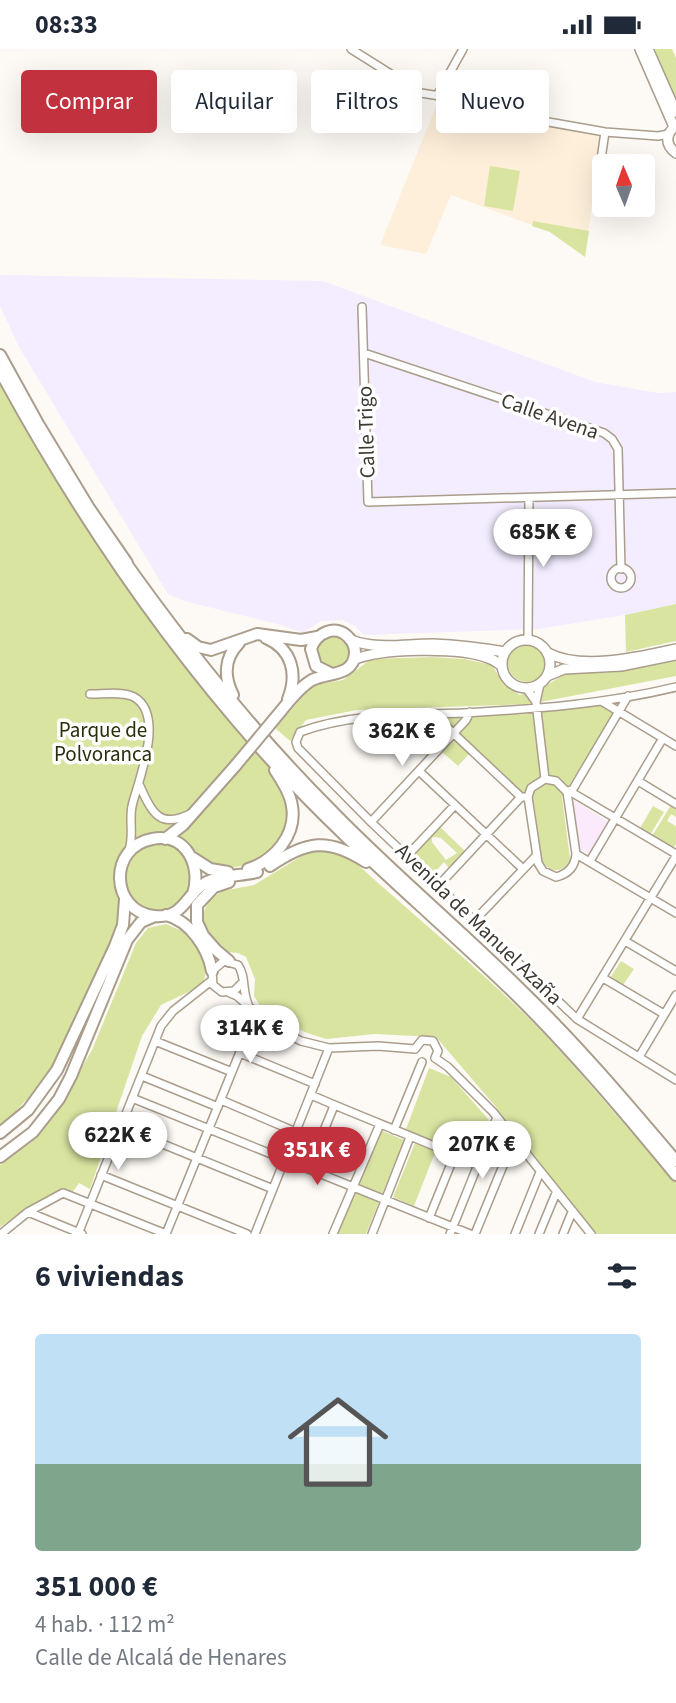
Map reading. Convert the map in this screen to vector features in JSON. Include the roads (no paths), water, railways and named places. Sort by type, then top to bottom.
[{"type":"highway","points":[[0,355],[43,433],[123,559],[173,628],[279,756],[341,820],[518,986],[573,1042],[676,1161]]},
{"type":"highway","points":[[0,371],[81,512],[166,633],[222,702],[273,762],[568,1048],[676,1175]]},
{"type":"highway","points":[[123,559],[187,639],[198,647],[211,650],[257,634],[302,640],[317,637]]},
{"type":"highway","points":[[165,839],[175,834],[298,692],[314,679],[345,670],[354,660],[351,639],[334,631],[322,633],[317,637],[313,643],[310,671],[298,692]]},
{"type":"highway","points":[[257,634],[280,646],[293,666],[292,689],[283,708]]},
{"type":"highway","points":[[244,637],[229,655],[228,684],[232,694],[279,756]]},
{"type":"highway","points":[[284,638],[312,658],[320,670],[332,674]]},
{"type":"highway","points":[[0,1133],[28,1109],[57,1070],[115,946],[123,925],[125,899],[119,879],[123,859],[129,851],[149,839],[165,839],[181,845],[201,866],[221,872],[255,867],[273,857],[289,832],[292,805],[284,785],[275,770],[231,719],[222,702]]},
{"type":"highway","points":[[196,810],[184,841],[196,869],[197,882],[189,909],[191,918],[204,937],[229,961]]},
{"type":"highway","points":[[204,937],[196,913],[197,905],[205,895],[214,887],[257,872],[300,847],[323,844],[350,851],[390,878]]},
{"type":"highway","points":[[0,1157],[33,1132],[59,1099],[127,940],[141,922],[184,907],[206,882],[257,872]]},
{"type":"highway","points":[[125,899],[144,914],[182,921],[208,955],[212,976]]},
{"type":"main road","points":[[640,49],[672,132],[676,153]]},
{"type":"main road","points":[[648,49],[676,112]]},
{"type":"main road","points":[[351,639],[365,645],[436,644],[505,652]]},
{"type":"main road","points":[[676,649],[623,659],[580,662],[565,661],[548,653],[540,645],[528,641],[515,643],[505,652],[502,666],[507,680],[526,688],[540,684],[547,676],[564,669],[621,666],[676,655]]},
{"type":"main road","points":[[354,660],[377,652],[451,652],[491,658],[502,666]]},
{"type":"main road","points":[[547,676],[550,661],[548,653]]},
{"type":"street","points":[[351,49],[421,93],[436,95]]},
{"type":"street","points":[[454,70],[463,49]]},
{"type":"street","points":[[549,122],[605,132],[658,136],[672,132]]},
{"type":"street","points":[[602,154],[605,132]]},
{"type":"street","name":"Calle Trigo","points":[[362,307],[368,502],[676,493]]},
{"type":"street","name":"Calle Avena","points":[[363,353],[604,433],[612,439],[618,449],[621,569]]},
{"type":"street","points":[[528,641],[529,498]]},
{"type":"street","points":[[540,684],[536,705],[545,779]]},
{"type":"street","points":[[433,714],[602,702],[676,687]]},
{"type":"street","points":[[526,688],[536,705]]},
{"type":"street","points":[[90,694],[133,696],[142,706],[148,721],[150,740],[130,821],[132,837],[129,851]]},
{"type":"street","points":[[433,714],[524,797],[536,856],[543,871],[556,877],[575,863],[569,792],[628,696]]},
{"type":"street","points":[[602,702],[676,746]]},
{"type":"street","points":[[371,822],[466,720],[470,712]]},
{"type":"street","name":"Avenida de Manuel Azaña","points":[[433,714],[354,719],[300,732],[296,742],[298,748],[371,822],[577,1019],[676,1080]]},
{"type":"street","points":[[590,861],[663,738]]},
{"type":"street","points":[[419,771],[523,869]]},
{"type":"street","points":[[439,885],[531,788],[545,779],[556,781],[569,792],[676,855],[577,1019]]},
{"type":"street","points":[[638,781],[676,804]]},
{"type":"street","points":[[139,783],[154,812],[164,820],[176,820],[196,810]]},
{"type":"street","points":[[408,855],[455,805]]},
{"type":"street","points":[[130,821],[136,835],[141,839],[149,839]]},
{"type":"street","points":[[576,854],[676,913]]},
{"type":"street","points":[[474,921],[536,856]]},
{"type":"street","points":[[625,941],[676,971]]},
{"type":"street","points":[[28,1212],[80,1233],[161,1026],[173,1011],[197,994],[219,963],[229,961],[241,968],[247,1002],[253,1011]]},
{"type":"street","points":[[212,976],[219,991]]},
{"type":"street","points":[[603,978],[664,1014]]},
{"type":"street","points":[[230,993],[238,989],[243,982]]},
{"type":"street","points":[[197,994],[219,991],[230,993],[287,1035],[329,1048],[378,1046],[415,1049]]},
{"type":"street","points":[[639,1057],[676,995]]},
{"type":"street","points":[[1,1234],[28,1212],[61,1194],[166,1234],[253,1020]]},
{"type":"street","points":[[422,1040],[433,1041],[438,1051],[435,1058],[422,1062],[416,1056],[415,1049],[422,1040]]},
{"type":"street","points":[[155,1041],[232,1072]]},
{"type":"street","points":[[255,1234],[329,1048]]},
{"type":"street","points":[[240,1053],[315,1084]]},
{"type":"street","points":[[435,1058],[448,1067],[497,1117],[591,1234]]},
{"type":"street","points":[[394,1130],[422,1062]]},
{"type":"street","points":[[142,1076],[296,1132]]},
{"type":"street","points":[[311,1095],[410,1137],[432,1143],[478,1165]]},
{"type":"street","points":[[132,1098],[429,1218],[451,1230],[473,1234],[514,1139]]},
{"type":"street","points":[[308,1169],[334,1106]]},
{"type":"street","points":[[451,1230],[497,1117]]},
{"type":"street","points":[[333,1234],[376,1123]]},
{"type":"street","points":[[121,1127],[273,1189]]},
{"type":"street","points":[[372,1234],[410,1137]]},
{"type":"street","points":[[429,1218],[455,1154]]},
{"type":"street","points":[[515,1234],[540,1172]]},
{"type":"street","points":[[102,1175],[247,1234]]},
{"type":"street","points":[[539,1234],[556,1193]]},
{"type":"street","points":[[563,1234],[572,1212]]},
{"type":"park label","name":"Parque de Polvoranca","points":[[103,742]]}]
